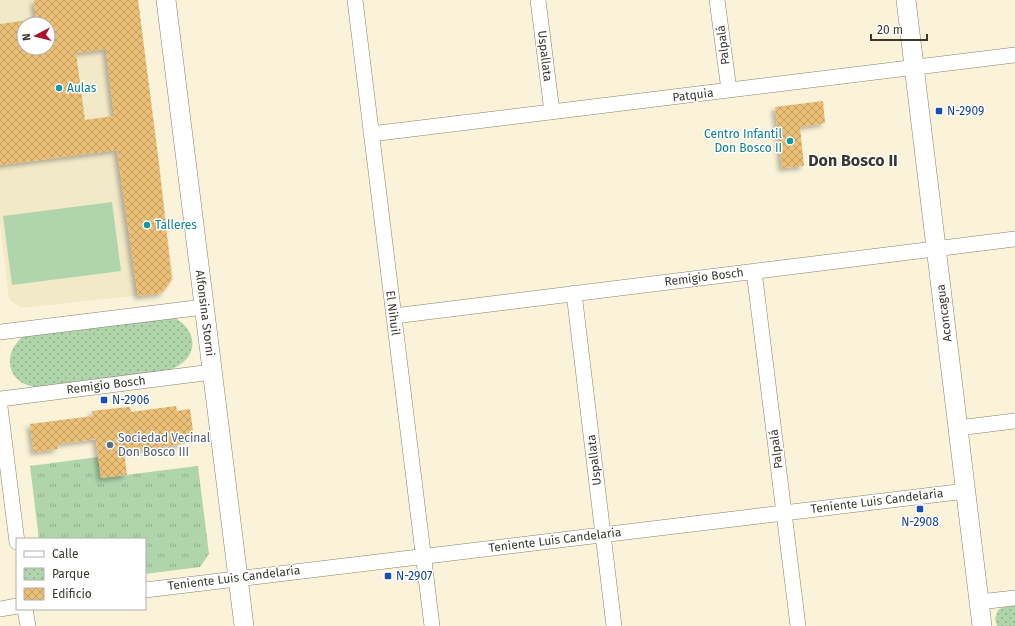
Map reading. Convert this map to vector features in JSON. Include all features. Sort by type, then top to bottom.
[{"type":"street","name":"Alfonsina Storni","points":[[166,0],[244,626]]},
{"type":"street","name":"El Nihuil","points":[[355,0],[432,626]]},
{"type":"street","name":"Uspallata","points":[[538,0],[552,112]]},
{"type":"street","name":"Palpalá","points":[[718,0],[728,90]]},
{"type":"street","name":"Aconcagua","points":[[906,0],[982,626]]},
{"type":"street","name":"Patquia","points":[[371,134],[1015,55]]},
{"type":"street","name":"Remigio Bosch","points":[[394,316],[1015,239]]},
{"type":"street","name":"Palpalá","points":[[754,271],[798,626]]},
{"type":"street","name":"Uspallata","points":[[574,293],[614,626]]},
{"type":"street","points":[[0,332],[204,307]]},
{"type":"street","name":"Remigio Bosch","points":[[0,399],[212,372]]},
{"type":"street","points":[[0,407],[16,538]]},
{"type":"street","points":[[958,428],[1015,421]]},
{"type":"street","name":"Teniente Luis Candelaria","points":[[146,590],[238,577],[966,491]]},
{"type":"street","points":[[979,602],[1015,598]]},
{"type":"street","points":[[0,608],[16,606]]},
{"type":"street","points":[[25,610],[28,626]]},
{"type":"shaded area","points":[[0,0],[138,0],[174,280],[172,280],[162,293],[21,308],[9,299],[0,224]]},
{"type":"green space","points":[[112,202],[121,271],[12,285],[3,216]]},
{"type":"green space","points":[[173,317],[182,323],[188,330],[192,337],[192,345],[191,353],[186,360],[179,366],[169,370],[39,387],[28,385],[20,381],[14,375],[11,367],[10,359],[12,351],[17,342],[25,335]]},
{"type":"green space","points":[[98,457],[101,478],[198,466],[209,554],[200,567],[146,574],[146,538],[39,538],[30,466]]},
{"type":"green space","points":[[1015,604],[1015,626],[997,626],[995,619],[998,610],[1007,605]]},
{"type":"building","name":"Aulas","points":[[34,0],[138,0],[172,280],[162,293],[138,296],[117,150],[0,165],[0,24],[16,22],[16,56],[56,56],[56,16],[36,16]],"holes":[[[106,49],[114,116],[85,120],[76,53]]]},
{"type":"building","name":"Centro Infantil Don Bosco II","points":[[823,101],[825,123],[800,127],[804,166],[782,168],[775,107]]},
{"type":"building","points":[[176,406],[177,411],[190,409],[194,437],[181,439],[182,444],[124,452],[127,475],[101,478],[96,439],[57,444],[58,449],[34,452],[30,424],[93,416],[92,411],[130,407],[131,412]]},
{"type":"place","name":"Aulas","points":[[59,88]]},
{"type":"place","name":"N-2909","points":[[939,111]]},
{"type":"place","name":"Centro Infantil Don Bosco II","points":[[790,141]]},
{"type":"place","name":"Talleres","points":[[147,225]]},
{"type":"place","name":"N-2906","points":[[104,400]]},
{"type":"place","name":"Sociedad Vecinal Don Bosco III","points":[[110,445]]},
{"type":"place","name":"N-2908","points":[[920,509]]},
{"type":"place","name":"N-2907","points":[[388,576]]},
{"type":"district","name":"Don Bosco II","points":[[853,160]]}]
